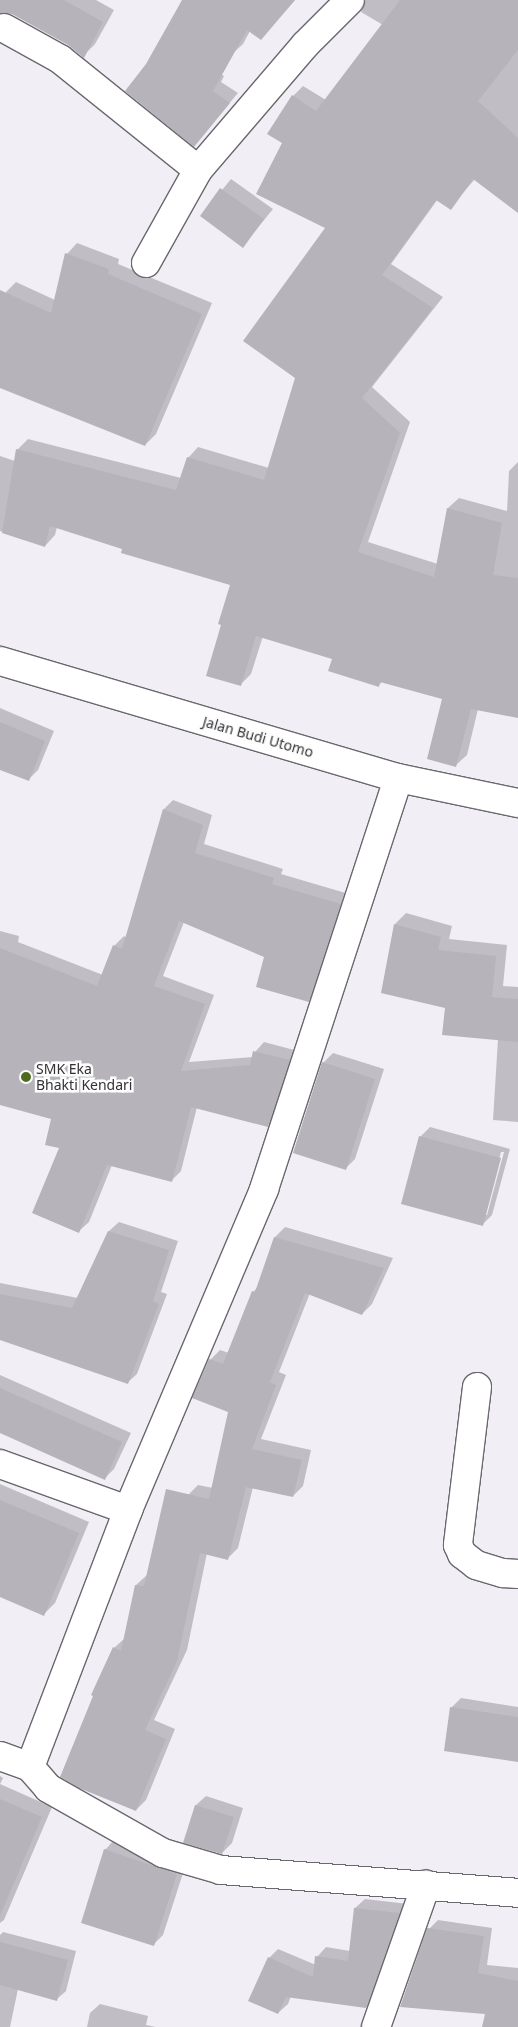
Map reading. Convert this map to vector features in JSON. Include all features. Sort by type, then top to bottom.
[{"type":"street","points":[[146,263],[198,170],[306,44],[350,0]]},
{"type":"street","points":[[4,28],[60,60],[198,170]]},
{"type":"street","name":"Jalan Budi Utomo","points":[[0,661],[398,778],[518,803]]},
{"type":"street","points":[[30,1767],[128,1510],[264,1189],[398,778]]},
{"type":"street","points":[[477,1387],[458,1528],[458,1545],[462,1554],[476,1565],[503,1573],[518,1574]]},
{"type":"street","points":[[0,1464],[128,1510]]},
{"type":"street","points":[[0,1756],[30,1767],[48,1788],[163,1853],[221,1870],[518,1893]]},
{"type":"street","points":[[376,2027],[426,1885]]},
{"type":"building","points":[[0,0],[64,0],[103,22],[84,58],[68,45],[12,14],[0,13]]},
{"type":"building","points":[[182,0],[295,0],[261,40],[247,30],[213,91],[230,103],[194,147],[125,91],[146,64]]},
{"type":"building","points":[[400,0],[518,0],[518,50],[478,101],[518,138],[518,213],[473,179],[451,210],[436,200],[382,275],[433,308],[362,398],[400,433],[358,552],[434,577],[447,508],[502,523],[493,575],[518,578],[518,718],[471,709],[456,767],[427,759],[442,699],[380,682],[379,687],[328,671],[332,659],[256,636],[241,686],[206,676],[221,625],[218,624],[230,585],[121,553],[122,549],[50,526],[45,547],[2,533],[16,449],[176,490],[187,457],[264,480],[295,378],[243,341],[325,228],[256,194],[282,143],[267,134],[292,95],[316,111]]},
{"type":"building","points":[[220,188],[264,219],[243,248],[200,216]]},
{"type":"building","points":[[65,253],[109,269],[108,274],[202,314],[145,446],[0,388],[0,290],[51,313]]},
{"type":"building","points":[[0,722],[45,741],[29,781],[0,770]]},
{"type":"building","points":[[163,809],[203,825],[195,853],[274,878],[272,884],[341,904],[309,1002],[256,987],[264,957],[179,921],[154,986],[205,1004],[181,1071],[250,1065],[253,1051],[290,1060],[268,1127],[191,1107],[172,1182],[107,1165],[79,1233],[32,1213],[59,1148],[45,1145],[51,1119],[0,1105],[0,948],[97,986],[113,945],[122,949]]},
{"type":"building","points":[[394,924],[441,937],[438,950],[496,956],[492,997],[518,999],[518,1042],[442,1035],[445,1008],[381,993]]},
{"type":"building","points":[[322,1062],[375,1079],[346,1170],[293,1153]]},
{"type":"building","points":[[419,1136],[501,1158],[483,1226],[401,1204]]},
{"type":"building","points":[[108,1231],[169,1250],[153,1301],[159,1304],[128,1384],[0,1340],[0,1294],[72,1308]]},
{"type":"building","points":[[274,1237],[384,1268],[362,1315],[305,1293],[270,1382],[276,1385],[252,1449],[302,1460],[293,1497],[246,1487],[228,1560],[200,1553],[177,1661],[145,1730],[166,1739],[136,1811],[79,1788],[60,1777],[93,1696],[91,1695],[113,1647],[121,1651],[135,1585],[144,1586],[166,1489],[209,1499],[228,1412],[192,1398],[209,1359],[223,1364],[252,1291],[255,1292]]},
{"type":"building","points":[[0,1388],[122,1442],[105,1480],[0,1433]]},
{"type":"building","points":[[0,1500],[79,1533],[44,1616],[0,1597]]},
{"type":"building","points":[[450,1707],[518,1717],[518,1762],[444,1751]]},
{"type":"building","points":[[0,1799],[42,1817],[0,1916]]},
{"type":"building","points":[[195,1805],[234,1817],[222,1854],[183,1843]]},
{"type":"building","points":[[104,1849],[177,1874],[154,1946],[81,1923]]},
{"type":"building","points":[[354,1908],[400,1913],[366,2008],[286,1997],[278,2014],[248,2001],[268,1957],[313,1977],[315,1956],[348,1961]]},
{"type":"building","points":[[427,1928],[484,1936],[478,1973],[518,1981],[518,2027],[482,2027],[485,2014],[400,2007]]},
{"type":"building","points":[[0,1942],[68,1960],[57,2001],[0,1985]]},
{"type":"place","name":"SMK Eka Bhakti Kendari","points":[[26,1077]]}]
